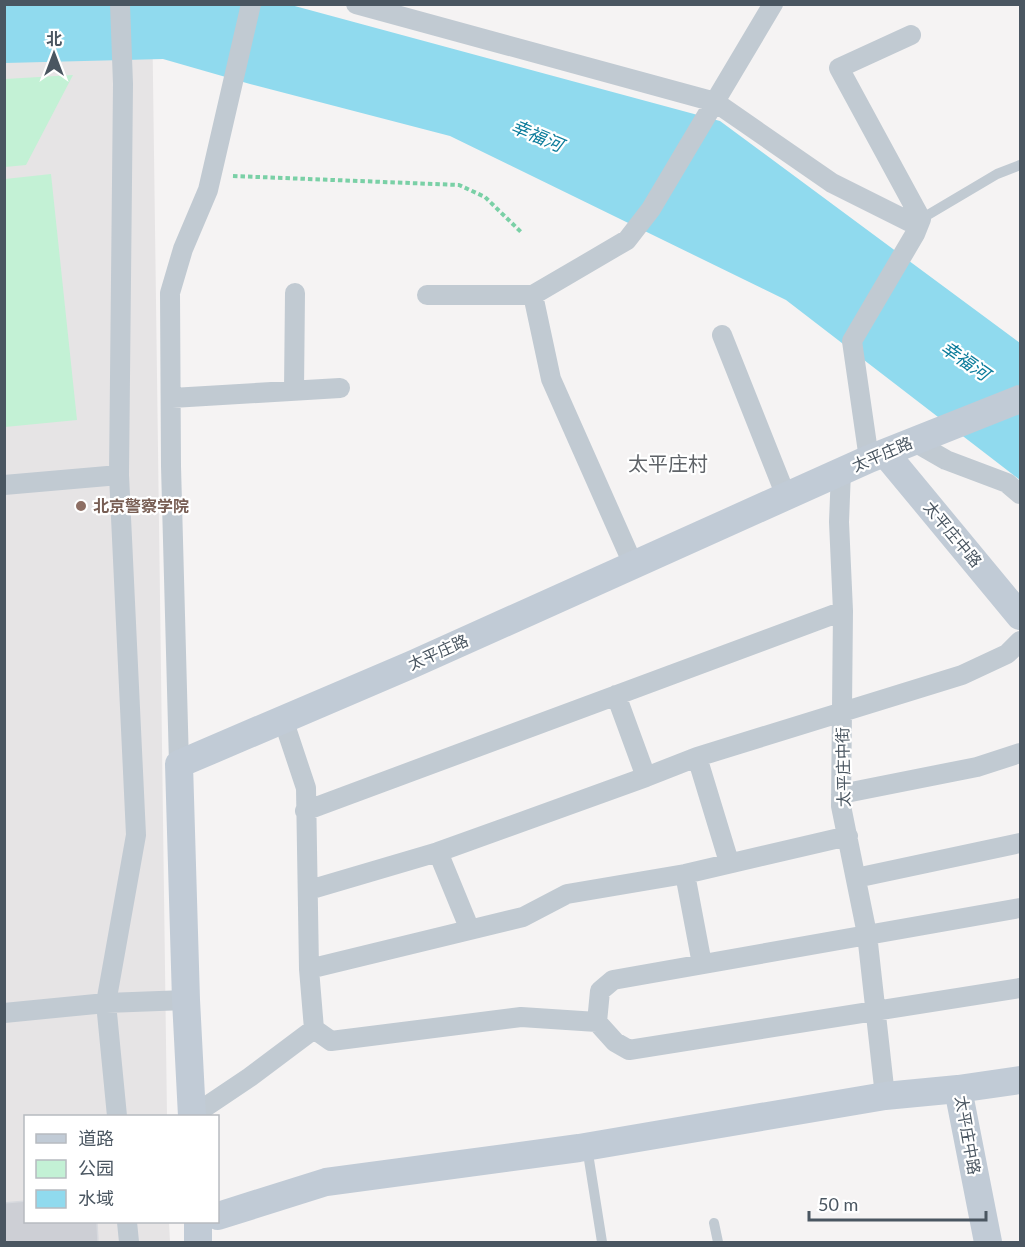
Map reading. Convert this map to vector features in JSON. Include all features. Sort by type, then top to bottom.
[{"type":"street","points":[[117,1115],[106,1003],[136,835],[119,475],[123,84],[120,4]]},
{"type":"street","points":[[192,1115],[186,1000],[171,466],[170,292],[183,249],[208,190],[251,4]]},
{"type":"street","points":[[356,4],[715,102],[832,183],[918,226]]},
{"type":"street","points":[[427,295],[532,295],[627,240],[651,209],[773,4]]},
{"type":"street","points":[[911,35],[839,68],[918,226]]},
{"type":"street","points":[[877,456],[852,341],[918,226]]},
{"type":"street","points":[[294,390],[295,292]]},
{"type":"street","points":[[532,295],[551,380],[633,564]]},
{"type":"street","points":[[722,335],[786,496]]},
{"type":"street","points":[[172,398],[340,388]]},
{"type":"street","name":"太平庄路","points":[[179,764],[413,664],[841,471],[1020,399]]},
{"type":"street","points":[[924,436],[946,460],[1007,483],[1020,494]]},
{"type":"street","name":"太平庄中路","points":[[877,456],[1020,616]]},
{"type":"street","name":"太平庄中街","points":[[841,471],[839,522],[843,611],[842,806],[867,934],[885,1096]]},
{"type":"street","points":[[4,485],[119,475]]},
{"type":"street","points":[[305,811],[843,611]]},
{"type":"street","points":[[309,890],[438,852],[697,757],[962,675],[1007,654],[1020,641]]},
{"type":"street","points":[[616,695],[646,777]]},
{"type":"street","points":[[283,719],[306,788],[309,969],[314,1029]]},
{"type":"street","points":[[842,794],[977,767],[1020,753]]},
{"type":"street","points":[[697,757],[729,862]]},
{"type":"street","points":[[309,969],[523,917],[567,894],[685,874],[848,836]]},
{"type":"street","points":[[856,878],[1020,843]]},
{"type":"street","points":[[438,852],[470,930]]},
{"type":"street","points":[[685,874],[702,964]]},
{"type":"street","points":[[597,1022],[600,991],[613,980],[1020,909]]},
{"type":"street","points":[[314,1029],[331,1041],[521,1017],[597,1022],[615,1042],[629,1050],[1020,988]]},
{"type":"street","points":[[4,1013],[106,1003],[186,1000]]},
{"type":"street","points":[[193,1115],[250,1077],[314,1029]]},
{"type":"street","name":"太平庄中路","points":[[988,1242],[958,1089],[1020,1080]]},
{"type":"street","points":[[219,1216],[326,1182],[587,1147],[885,1096],[958,1089]]},
{"type":"street","points":[[127,1223],[129,1242]]},
{"type":"street","points":[[198,1223],[198,1242]]},
{"type":"lane","points":[[918,226],[997,174],[1020,165]]},
{"type":"lane","points":[[587,1147],[602,1242]]},
{"type":"lane","points":[[714,1223],[718,1242]]},
{"type":"path","points":[[212,175],[459,185],[485,197],[521,232]]},
{"type":"shaded area","name":"北京警察学院","points":[[5,5],[152,5],[167,1115],[24,1115],[24,1223],[169,1223],[170,1242],[5,1242]]},
{"type":"green space","points":[[73,75],[26,165],[5,167],[5,79]]},
{"type":"green space","points":[[51,174],[77,420],[5,427],[5,179]]},
{"type":"water","name":"幸福河","points":[[4,5],[291,5],[720,121],[1020,343],[1020,480],[786,300],[450,136],[163,59],[5,63]]},
{"type":"building","points":[[24,1201],[24,1223],[97,1223],[98,1242],[4,1242],[4,1203]]},
{"type":"place","name":"北京警察学院","points":[[81,506]]},
{"type":"district","name":"太平庄村","points":[[668,464]]}]
